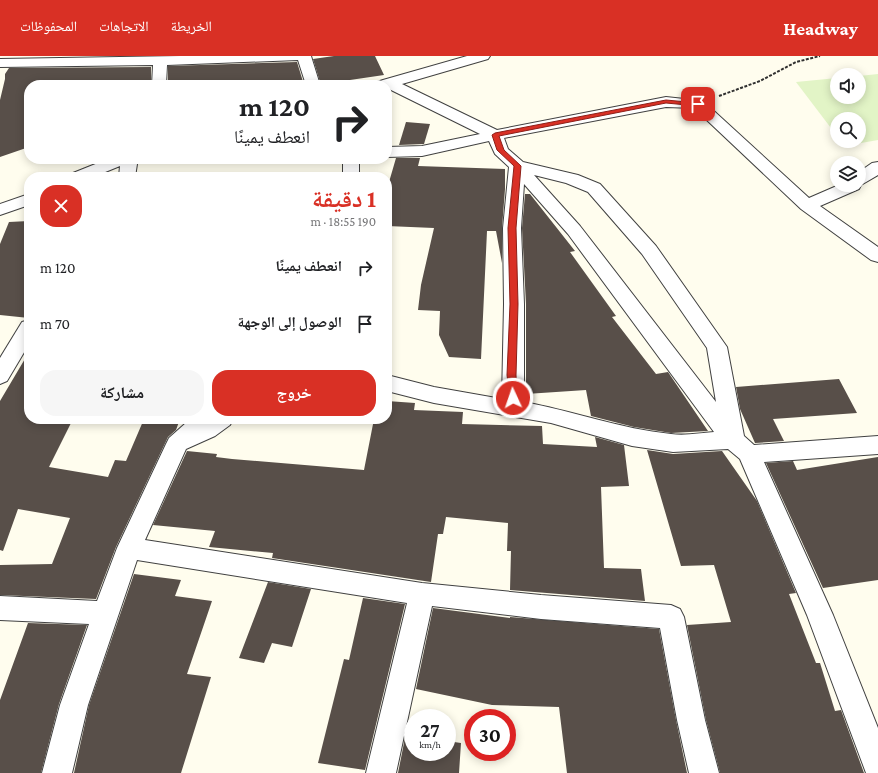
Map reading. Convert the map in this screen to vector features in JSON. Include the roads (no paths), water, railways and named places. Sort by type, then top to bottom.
[{"type":"street","points":[[0,63],[160,61],[303,56],[311,80]]},
{"type":"street","points":[[392,82],[483,56]]},
{"type":"street","points":[[159,80],[160,61]]},
{"type":"street","points":[[392,88],[495,135],[501,150],[574,230],[684,379],[741,447]]},
{"type":"street","points":[[392,152],[422,151],[495,135],[666,102],[698,104],[764,167],[807,205],[878,256]]},
{"type":"street","points":[[91,172],[110,164]]},
{"type":"street","points":[[513,409],[512,375],[514,304],[512,228],[517,166]]},
{"type":"street","points":[[517,166],[572,179],[594,188],[649,250],[717,347],[741,447],[820,615],[878,766]]},
{"type":"street","points":[[866,175],[878,167]]},
{"type":"street","points":[[807,205],[837,192]]},
{"type":"street","points":[[0,210],[24,201]]},
{"type":"street","points":[[0,376],[24,335]]},
{"type":"street","points":[[392,385],[434,395],[551,415],[632,437],[673,443],[741,447],[878,445]]},
{"type":"street","points":[[57,773],[74,705],[129,548],[177,444],[196,427],[197,424]]},
{"type":"street","points":[[177,444],[207,430],[215,424]]},
{"type":"street","points":[[129,548],[422,594],[541,607],[671,617],[691,720],[704,773]]},
{"type":"street","points":[[381,773],[422,594]]},
{"type":"street","points":[[0,608],[107,613]]}]
